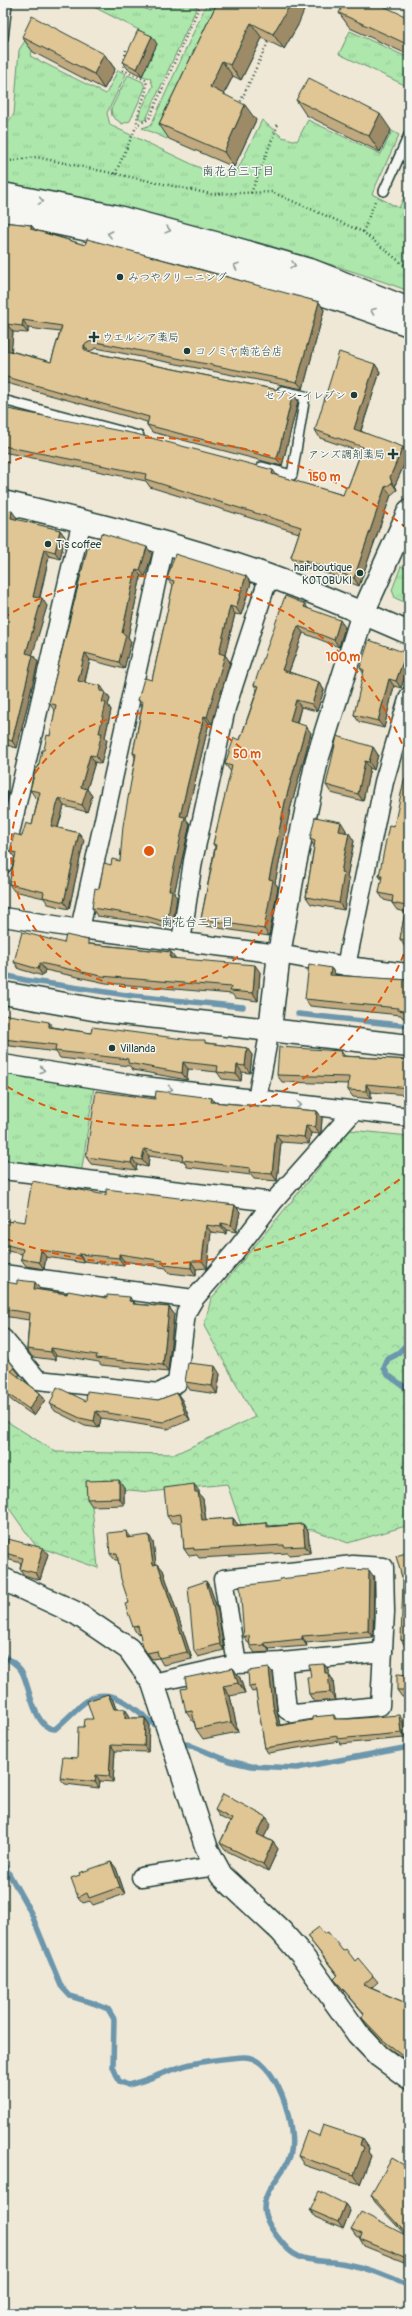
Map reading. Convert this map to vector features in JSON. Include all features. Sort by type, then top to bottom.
[{"type":"street","points":[[3,194],[114,216],[233,248],[313,271],[409,309]]},
{"type":"street","points":[[3,213],[77,226],[221,262],[362,307],[409,325]]},
{"type":"street","points":[[3,502],[82,520],[165,542],[269,576],[409,633]]},
{"type":"street","points":[[257,1099],[270,1029],[279,954],[294,869],[317,760],[363,613],[409,511]]},
{"type":"street","points":[[3,864],[82,520]]},
{"type":"street","points":[[80,929],[165,542]]},
{"type":"street","points":[[181,942],[193,861],[226,708],[269,576]]},
{"type":"street","points":[[346,966],[384,782],[409,696]]},
{"type":"street","points":[[3,916],[80,929],[279,954],[346,966],[409,973]]},
{"type":"street","points":[[3,993],[104,1011],[409,1046]]},
{"type":"street","points":[[3,1064],[135,1084],[353,1112],[409,1117]]},
{"type":"street","points":[[3,1338],[38,1380],[159,1393],[177,1383],[186,1313],[194,1299],[234,1254],[273,1202],[353,1112]]},
{"type":"street","points":[[3,1170],[273,1202]]},
{"type":"street","points":[[3,1274],[194,1299]]},
{"type":"street","points":[[237,1664],[223,1579],[353,1565],[384,1567],[385,1612],[380,1706],[294,1714],[287,1710],[282,1662]]},
{"type":"street","points":[[3,1579],[76,1613],[128,1649],[154,1683],[207,1849],[221,1875],[281,1931],[301,1954],[358,2034],[379,2056],[409,2078]]},
{"type":"street","points":[[154,1683],[237,1664],[282,1662],[383,1652]]},
{"type":"street","points":[[141,1877],[216,1866]]},
{"type":"lane","points":[[3,38],[8,3]]},
{"type":"lane","points":[[384,191],[409,135]]},
{"type":"lane","points":[[255,466],[292,475],[305,396],[274,389]]},
{"type":"lane","points":[[3,400],[149,438]]},
{"type":"path","points":[[136,125],[149,119],[201,3]]},
{"type":"path","points":[[236,111],[269,39]]},
{"type":"path","points":[[115,174],[136,125],[136,115],[147,86],[146,80],[123,70],[126,50]]},
{"type":"path","points":[[251,193],[278,124]]},
{"type":"path","points":[[3,162],[36,157],[211,194],[272,192],[363,232],[409,269]]},
{"type":"green space","points":[[86,3],[133,3],[150,11],[154,3],[194,3],[197,7],[146,119],[142,121],[138,116],[153,86],[150,78],[142,76],[143,37],[141,31]]},
{"type":"green space","points":[[207,3],[232,3],[167,139],[142,128],[151,125]]},
{"type":"green space","points":[[34,27],[41,31],[30,56],[106,94],[118,70],[126,74],[107,113],[110,125],[219,177],[235,175],[262,120],[282,137],[297,141],[308,120],[381,154],[392,131],[399,135],[372,194],[399,208],[409,186],[409,291],[309,258],[259,244],[157,219],[3,185],[3,128],[14,114],[19,50]]},
{"type":"green space","points":[[350,31],[409,58],[409,87],[339,54]]},
{"type":"green space","points":[[128,75],[143,82],[145,88],[130,121],[122,124],[112,116],[111,109]]},
{"type":"green space","points":[[401,566],[409,570],[409,604],[395,598],[392,590]]},
{"type":"green space","points":[[3,1071],[26,1078],[94,1087],[81,1175],[3,1162]]},
{"type":"green space","points":[[350,1130],[409,1136],[409,1525],[348,1543],[314,1530],[241,1525],[227,1484],[149,1492],[90,1486],[98,1568],[36,1546],[3,1500],[3,1419],[56,1452],[175,1454],[255,1417],[204,1326],[211,1299]]},
{"type":"building","points":[[217,3],[290,3],[273,34],[251,23],[230,65],[222,61],[210,87],[245,105],[224,152],[159,124]]},
{"type":"building","points":[[344,3],[377,3],[409,18],[409,45],[339,13]]},
{"type":"building","points":[[32,16],[104,54],[94,74],[22,37]]},
{"type":"building","points":[[138,30],[152,36],[137,69],[123,62]]},
{"type":"building","points":[[309,78],[380,114],[369,136],[296,100]]},
{"type":"building","name":"コノミヤ南花台店","points":[[3,222],[31,225],[31,229],[85,245],[87,239],[319,302],[297,382],[91,341],[84,345],[84,349],[88,352],[293,393],[277,459],[147,425],[149,417],[3,376]],"holes":[[[23,320],[62,326],[51,362],[6,350],[7,324],[22,326]]]},
{"type":"building","points":[[339,352],[375,364],[354,429],[403,447],[390,477],[392,483],[385,487],[354,578],[305,560],[304,562],[291,557],[301,527],[145,479],[146,474],[3,446],[3,408],[136,434],[273,470],[272,474],[343,495],[346,487],[348,487],[363,447],[315,430]]},
{"type":"building","points":[[3,509],[12,511],[11,518],[60,530],[55,552],[44,549],[33,597],[42,598],[26,653],[33,655],[12,741],[3,738]]},
{"type":"building","points":[[101,533],[147,547],[140,570],[136,569],[122,633],[126,635],[119,662],[85,653],[78,681],[101,686],[100,691],[105,692],[102,702],[106,703],[99,733],[102,733],[96,756],[90,755],[81,787],[87,789],[82,805],[59,798],[51,826],[79,833],[64,902],[43,897],[44,892],[9,884],[16,853],[10,851],[14,834],[22,836],[26,823],[32,825],[40,792],[30,790],[36,768],[38,768],[42,750],[44,750],[47,735],[50,736],[56,705],[49,703],[89,542],[98,544]]},
{"type":"building","points":[[175,554],[246,576],[236,608],[230,606],[219,653],[225,655],[207,717],[204,716],[180,816],[185,817],[169,890],[172,890],[168,917],[163,916],[162,921],[145,916],[92,908],[95,888],[99,889],[104,863],[111,865],[112,859],[120,861],[123,826],[136,754],[133,753],[143,702],[138,700],[144,678],[152,680],[174,581],[167,579]]},
{"type":"building","points":[[285,596],[305,604],[304,607],[340,620],[334,640],[298,626],[282,670],[319,682],[312,704],[296,700],[290,721],[306,726],[285,802],[269,879],[273,880],[264,929],[201,919],[216,845],[213,844],[232,766],[225,764],[234,738],[240,740],[259,686],[254,685]]},
{"type":"building","points":[[369,640],[406,653],[396,681],[389,679],[378,721],[354,715],[364,670],[360,668]]},
{"type":"building","points":[[337,736],[373,747],[369,762],[365,761],[358,794],[326,785]]},
{"type":"building","points":[[409,770],[409,941],[400,939],[406,906],[392,903],[393,896],[379,893],[382,876],[379,876],[389,825],[394,826],[404,780],[406,780]]},
{"type":"building","points":[[315,817],[341,822],[339,831],[349,833],[341,872],[344,873],[339,903],[306,897],[315,841],[310,839]]},
{"type":"building","points":[[22,932],[64,943],[66,935],[88,940],[88,944],[171,952],[170,958],[255,965],[253,993],[230,991],[231,987],[101,976],[40,963],[38,969],[14,962]]},
{"type":"building","points":[[309,964],[331,968],[330,975],[409,980],[409,1012],[398,1010],[398,1008],[305,999]]},
{"type":"building","points":[[3,1014],[49,1022],[49,1027],[91,1033],[92,1027],[191,1040],[205,1040],[205,1043],[247,1048],[245,1066],[237,1065],[236,1074],[217,1072],[218,1066],[183,1062],[182,1073],[128,1063],[128,1059],[55,1051],[56,1045],[3,1039]]},
{"type":"building","points":[[279,1047],[341,1051],[341,1056],[409,1060],[409,1088],[366,1084],[366,1091],[348,1090],[349,1077],[277,1075]]},
{"type":"building","points":[[96,1091],[155,1099],[156,1091],[212,1098],[211,1102],[317,1111],[316,1125],[315,1127],[306,1126],[304,1137],[276,1134],[272,1174],[249,1172],[250,1168],[182,1160],[183,1155],[144,1149],[142,1160],[132,1158],[131,1163],[86,1157]]},
{"type":"building","points":[[32,1181],[106,1195],[106,1189],[235,1205],[231,1225],[221,1223],[221,1227],[206,1225],[202,1261],[191,1261],[191,1268],[164,1265],[164,1261],[119,1254],[119,1258],[79,1254],[79,1256],[41,1250],[39,1262],[21,1259],[23,1249],[3,1244],[3,1220],[25,1222]]},
{"type":"building","points":[[17,1280],[35,1282],[34,1289],[67,1294],[68,1291],[107,1298],[107,1295],[130,1297],[129,1301],[134,1302],[133,1304],[169,1307],[163,1365],[96,1358],[97,1355],[51,1348],[51,1352],[27,1349],[30,1313],[3,1309],[3,1289],[5,1289],[6,1282],[17,1284]]},
{"type":"building","points":[[3,1353],[15,1368],[11,1371],[40,1393],[29,1409],[6,1393],[8,1390],[3,1384]]},
{"type":"building","points":[[188,1363],[215,1366],[212,1386],[185,1382]]},
{"type":"building","points":[[57,1387],[86,1401],[87,1391],[158,1400],[177,1393],[185,1413],[163,1422],[96,1411],[94,1421],[80,1418],[50,1404]]},
{"type":"building","points":[[119,1480],[119,1498],[87,1499],[86,1481]]},
{"type":"building","points":[[194,1484],[195,1492],[198,1492],[202,1520],[233,1518],[233,1526],[267,1523],[267,1527],[303,1524],[305,1546],[284,1547],[284,1545],[194,1550],[194,1548],[184,1549],[181,1514],[167,1516],[164,1488]]},
{"type":"building","points":[[126,1531],[127,1538],[149,1535],[153,1565],[158,1564],[187,1652],[159,1658],[157,1651],[147,1653],[143,1647],[138,1626],[133,1627],[125,1604],[129,1603],[121,1579],[117,1553],[110,1554],[108,1533]]},
{"type":"building","points":[[8,1539],[43,1548],[36,1573],[20,1569],[23,1558],[5,1553]]},
{"type":"building","points":[[409,1552],[409,1651],[407,1650],[408,1641],[401,1640],[403,1581],[396,1556]]},
{"type":"building","points":[[348,1569],[369,1570],[368,1631],[302,1636],[302,1639],[250,1646],[249,1635],[244,1637],[240,1586],[280,1581],[279,1579],[318,1575]]},
{"type":"building","points":[[206,1581],[213,1605],[220,1644],[194,1651],[188,1587]]},
{"type":"building","points":[[324,1664],[325,1673],[328,1673],[330,1692],[309,1694],[307,1677],[311,1677],[309,1665]]},
{"type":"building","points":[[233,1668],[238,1683],[223,1686],[231,1722],[196,1729],[192,1711],[186,1712],[181,1689],[187,1688],[185,1678]]},
{"type":"building","points":[[269,1668],[273,1706],[278,1726],[312,1720],[312,1717],[334,1715],[334,1719],[349,1719],[399,1715],[401,1733],[337,1739],[337,1736],[265,1748],[255,1686],[249,1687],[248,1671]]},
{"type":"building","points":[[397,1674],[409,1675],[409,1690],[397,1690]]},
{"type":"building","points":[[108,1694],[114,1709],[125,1709],[125,1718],[145,1718],[144,1746],[111,1745],[109,1776],[96,1775],[95,1782],[60,1778],[63,1757],[77,1758],[78,1727],[84,1727],[85,1719],[93,1719],[87,1701]]},
{"type":"building","points":[[223,1794],[266,1817],[257,1834],[273,1842],[263,1864],[220,1843],[232,1819],[215,1810]]},
{"type":"building","points":[[111,1862],[120,1887],[89,1898],[87,1893],[78,1897],[71,1878],[80,1875],[79,1873]]},
{"type":"building","points":[[319,1927],[324,1934],[328,1932],[343,1951],[346,1949],[355,1961],[358,1958],[373,1976],[363,1985],[406,2003],[409,1998],[409,2060],[383,2040],[362,2018],[364,2013],[334,1979],[338,1975],[307,1936]]},
{"type":"building","points":[[323,2125],[362,2138],[360,2145],[364,2147],[354,2175],[298,2156],[307,2131],[319,2136]]},
{"type":"building","points":[[392,2158],[409,2168],[409,2237],[371,2195]]},
{"type":"building","points":[[319,2191],[345,2204],[338,2222],[310,2210]]},
{"type":"building","points":[[361,2212],[409,2237],[409,2259],[360,2239],[362,2234],[351,2229]]},
{"type":"waterway","points":[[4,975],[25,980],[133,996],[243,1007]]},
{"type":"waterway","points":[[298,1014],[409,1026]]},
{"type":"waterway","points":[[409,1356],[404,1347],[396,1355],[388,1359],[384,1368],[388,1375],[409,1390]]},
{"type":"waterway","points":[[3,1655],[16,1664],[22,1672],[37,1715],[48,1727],[55,1729],[88,1700],[98,1696],[108,1695],[127,1703],[160,1729]]},
{"type":"waterway","points":[[187,1744],[229,1761],[251,1766],[297,1768],[409,1747]]},
{"type":"waterway","points":[[3,1863],[31,1913],[61,1986],[70,1996],[108,2009],[114,2019],[113,2067],[119,2081],[128,2085],[191,2064],[242,2057],[254,2059],[265,2068],[275,2080],[288,2112],[291,2129],[292,2144],[290,2156],[267,2194],[265,2201],[265,2214],[275,2234],[291,2252],[305,2259],[338,2263],[370,2270],[409,2286]]},
{"type":"place","name":"みつやクリーニング","points":[[120,277]]},
{"type":"place","name":"ウエルシア薬局","points":[[94,337]]},
{"type":"place","name":"コノミヤ南花台店","points":[[187,351]]},
{"type":"place","name":"セブン-イレブン","points":[[354,395]]},
{"type":"place","name":"アンズ調剤薬局","points":[[393,454]]},
{"type":"place","name":"T's coffee","points":[[48,544]]},
{"type":"place","name":"hair boutique KOTOBUKI","points":[[360,573]]},
{"type":"place","name":"Villanda","points":[[112,1048]]},
{"type":"district","name":"南花台三丁目","points":[[238,171]]},
{"type":"district","name":"南花台二丁目","points":[[197,922]]}]
